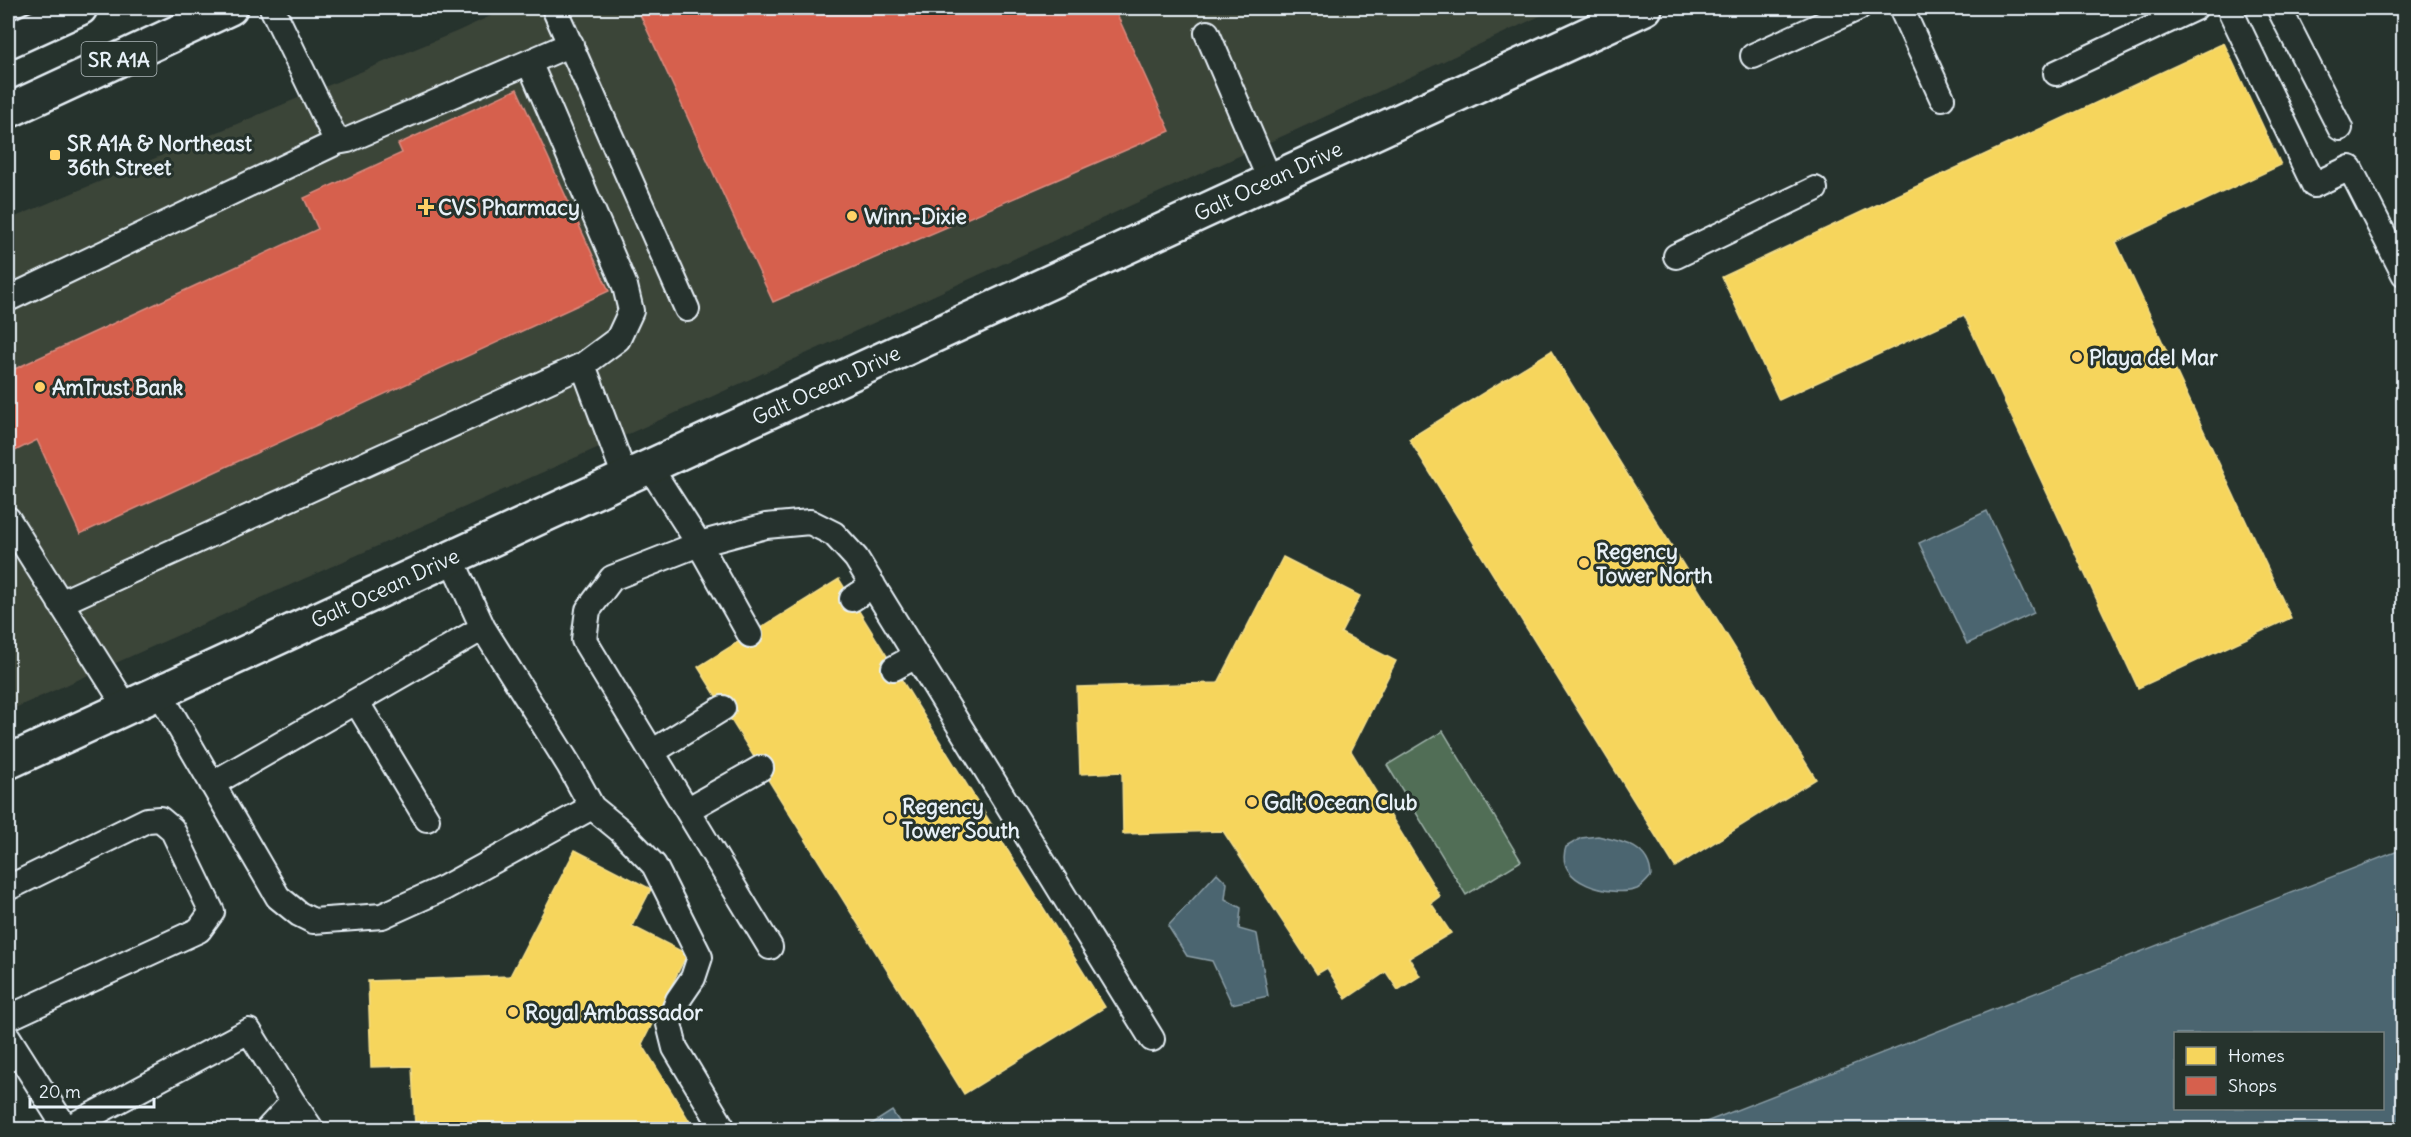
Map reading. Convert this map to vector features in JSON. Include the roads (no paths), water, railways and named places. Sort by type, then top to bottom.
[{"type":"street","points":[[8,40],[80,8]]},
{"type":"street","name":"SR A1A","points":[[8,111],[230,8]]},
{"type":"street","name":"Galt Ocean Drive","points":[[8,761],[1645,8]]},
{"type":"lane","points":[[272,8],[337,142]]},
{"type":"lane","points":[[554,8],[687,309]]},
{"type":"lane","points":[[1753,56],[1857,8]]},
{"type":"lane","points":[[1901,8],[1942,98]]},
{"type":"lane","points":[[2056,73],[2195,8]]},
{"type":"lane","points":[[2229,8],[2314,185],[2350,168],[2403,274]]},
{"type":"lane","points":[[2279,8],[2340,128]]},
{"type":"lane","points":[[1207,33],[1270,180]]},
{"type":"lane","points":[[8,299],[337,142],[348,140],[571,44]]},
{"type":"lane","points":[[60,603],[583,365],[618,339],[631,311],[625,286],[529,62]]},
{"type":"lane","points":[[1676,256],[1815,189]]},
{"type":"lane","points":[[583,365],[637,472],[699,544],[750,635]]},
{"type":"lane","points":[[8,519],[126,707]]},
{"type":"lane","points":[[770,946],[584,640],[588,610],[612,578],[699,544],[766,526],[810,522],[834,534],[856,558],[1152,1039]]},
{"type":"lane","points":[[451,558],[483,628],[569,765],[591,807],[620,830],[654,866],[700,957],[693,978],[678,1000],[669,1024],[675,1048],[724,1130]]},
{"type":"lane","points":[[852,599],[873,585]]},
{"type":"lane","points":[[212,784],[483,628]]},
{"type":"lane","points":[[894,668],[916,656]]},
{"type":"lane","points":[[159,693],[278,897],[299,914],[314,921],[382,916],[444,888],[591,807]]},
{"type":"lane","points":[[356,701],[427,819]]},
{"type":"lane","points":[[652,752],[723,708]]},
{"type":"lane","points":[[687,810],[761,768]]},
{"type":"lane","points":[[8,888],[147,820],[160,819],[172,829],[212,912],[199,930],[8,1018]]},
{"type":"lane","points":[[8,1037],[66,1129],[249,1031],[312,1130]]},
{"type":"lane","points":[[267,1130],[293,1102]]},
{"type":"water","points":[[1987,511],[2034,613],[1967,644],[1919,543]]},
{"type":"water","points":[[1598,836],[1625,843],[1640,851],[1646,858],[1651,876],[1645,883],[1637,889],[1626,891],[1600,889],[1587,885],[1568,870],[1564,860],[1566,847],[1581,838]]},
{"type":"water","points":[[2403,849],[2403,1129],[1688,1129]]},
{"type":"water","points":[[1217,873],[1227,883],[1225,899],[1241,908],[1239,929],[1257,934],[1268,996],[1232,1004],[1212,961],[1187,956],[1168,926]]},
{"type":"water","points":[[892,1111],[904,1129],[864,1129]]},
{"type":"place","name":"SR A1A & Northeast 36th Street","points":[[55,155]]},
{"type":"place","name":"CVS Pharmacy","points":[[426,207]]},
{"type":"place","name":"Winn-Dixie","points":[[852,216]]},
{"type":"place","name":"Playa del Mar","points":[[2077,357]]},
{"type":"place","name":"AmTrust Bank","points":[[40,387]]},
{"type":"place","name":"Regency Tower North","points":[[1584,563]]},
{"type":"place","name":"Galt Ocean Club","points":[[1252,802]]},
{"type":"place","name":"Regency Tower South","points":[[890,818]]},
{"type":"place","name":"Royal Ambassador","points":[[513,1012]]}]
